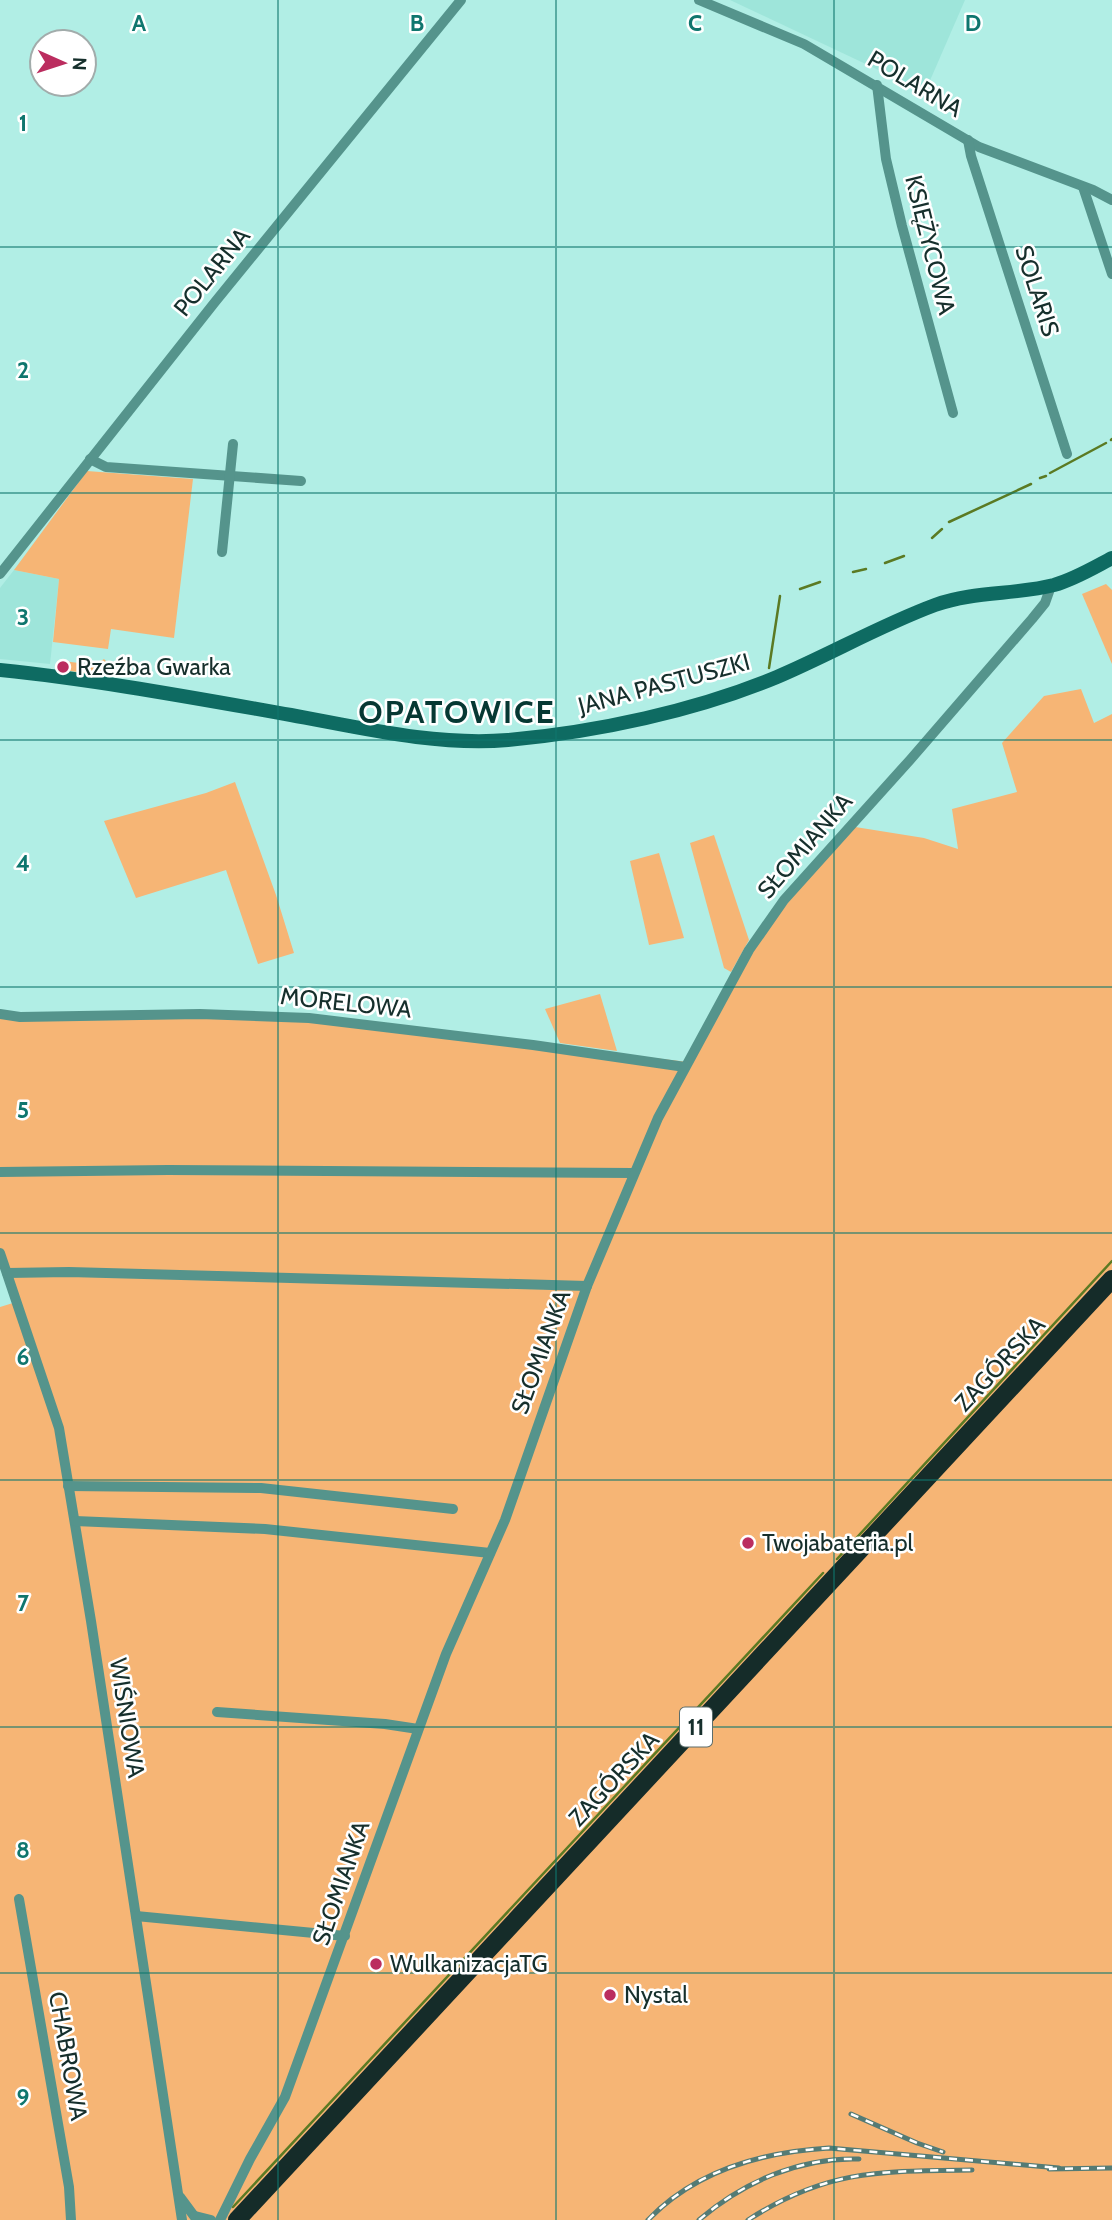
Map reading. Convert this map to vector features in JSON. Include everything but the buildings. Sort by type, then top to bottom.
[{"type":"highway","name":"ZAGÓRSKA","points":[[237,2220],[1112,1279]]},
{"type":"street","name":"POLARNA","points":[[0,574],[310,184],[461,0]]},
{"type":"street","name":"POLARNA","points":[[699,0],[804,44],[979,146],[1112,200]]},
{"type":"street","name":"KSIĘŻYCOWA","points":[[877,85],[886,159],[898,212],[953,413]]},
{"type":"street","name":"SOLARIS","points":[[968,140],[1067,454]]},
{"type":"street","points":[[1083,187],[1112,274]]},
{"type":"street","points":[[222,552],[233,444]]},
{"type":"street","points":[[90,459],[106,467],[301,481]]},
{"type":"street","name":"JANA PASTUSZKI","points":[[0,670],[129,686],[407,735],[471,741],[508,740],[614,724],[681,708],[775,678],[896,621],[945,602],[978,594],[1051,586],[1076,577],[1112,558]]},
{"type":"street","name":"SŁOMIANKA","points":[[220,2220],[250,2158],[285,2097],[446,1654],[505,1520],[587,1286],[658,1118],[748,950],[765,924],[1032,619],[1045,603],[1051,586]]},
{"type":"street","name":"MORELOWA","points":[[0,1014],[20,1017],[200,1014],[309,1018],[533,1045],[685,1067]]},
{"type":"street","points":[[0,1172],[169,1170],[633,1173]]},
{"type":"street","name":"WIŚNIOWA","points":[[0,1253],[59,1428],[182,2220]]},
{"type":"street","points":[[7,1273],[69,1272],[587,1286]]},
{"type":"street","points":[[68,1486],[261,1488],[453,1509]]},
{"type":"street","points":[[75,1521],[265,1529],[490,1553]]},
{"type":"street","points":[[217,1712],[385,1724],[418,1729]]},
{"type":"street","name":"CHABROWA","points":[[19,1899],[69,2186],[71,2220]]},
{"type":"street","points":[[136,1916],[345,1936]]},
{"type":"street","name":"WIŚNIOWA","points":[[179,2196],[196,2218],[211,2220]]},
{"type":"shaded area","points":[[730,0],[965,0],[925,92]]},
{"type":"shaded area","points":[[87,471],[193,479],[174,638],[111,629],[108,649],[53,642],[59,579],[14,570]]},
{"type":"shaded area","points":[[14,570],[59,579],[50,664],[0,659],[0,588]]},
{"type":"shaded area","points":[[1106,584],[1112,590],[1112,664],[1082,594]]},
{"type":"shaded area","points":[[104,659],[107,662],[105,672],[84,673],[57,669],[58,664],[63,661],[95,665]]},
{"type":"shaded area","points":[[1081,689],[1094,723],[1112,714],[1112,2220],[0,2220],[0,1307],[13,1303],[0,1260],[0,1013],[286,1015],[688,1062],[750,950],[849,826],[924,838],[958,849],[952,809],[1017,792],[1002,743],[1044,696]]},
{"type":"shaded area","points":[[235,782],[294,953],[258,964],[226,870],[136,898],[104,821],[206,793]]},
{"type":"shaded area","points":[[714,835],[749,940],[731,972],[724,968],[690,843]]},
{"type":"shaded area","points":[[659,853],[684,938],[649,945],[630,861]]},
{"type":"shaded area","points":[[600,994],[617,1051],[560,1043],[545,1009]]},
{"type":"waterway","points":[[1050,473],[1106,443]]},
{"type":"waterway","points":[[1040,478],[1046,476]]},
{"type":"waterway","points":[[949,522],[1031,484]]},
{"type":"waterway","points":[[932,538],[942,529]]},
{"type":"waterway","points":[[885,563],[904,556]]},
{"type":"waterway","points":[[853,572],[866,569]]},
{"type":"waterway","points":[[800,589],[820,582]]},
{"type":"waterway","points":[[769,668],[780,596]]},
{"type":"waterway","points":[[837,1559],[1112,1261]]},
{"type":"waterway","points":[[233,2207],[823,1573]]},
{"type":"railway","points":[[851,2114],[943,2152]]},
{"type":"railway","points":[[648,2220],[687,2188],[709,2176],[755,2159],[804,2150],[829,2148],[1059,2168]]},
{"type":"railway","points":[[699,2220],[734,2194],[773,2174],[815,2162],[859,2159]]},
{"type":"railway","points":[[1049,2169],[1112,2168]]},
{"type":"railway","points":[[748,2220],[804,2191],[856,2176],[910,2171],[972,2170]]},
{"type":"place","name":"Rzeźba Gwarka","points":[[63,667]]},
{"type":"place","name":"Twojabateria.pl","points":[[748,1543]]},
{"type":"place","name":"WulkanizacjaTG","points":[[376,1964]]},
{"type":"place","name":"Nystal","points":[[610,1995]]},
{"type":"district","name":"OPATOWICE","points":[[457,712]]}]
